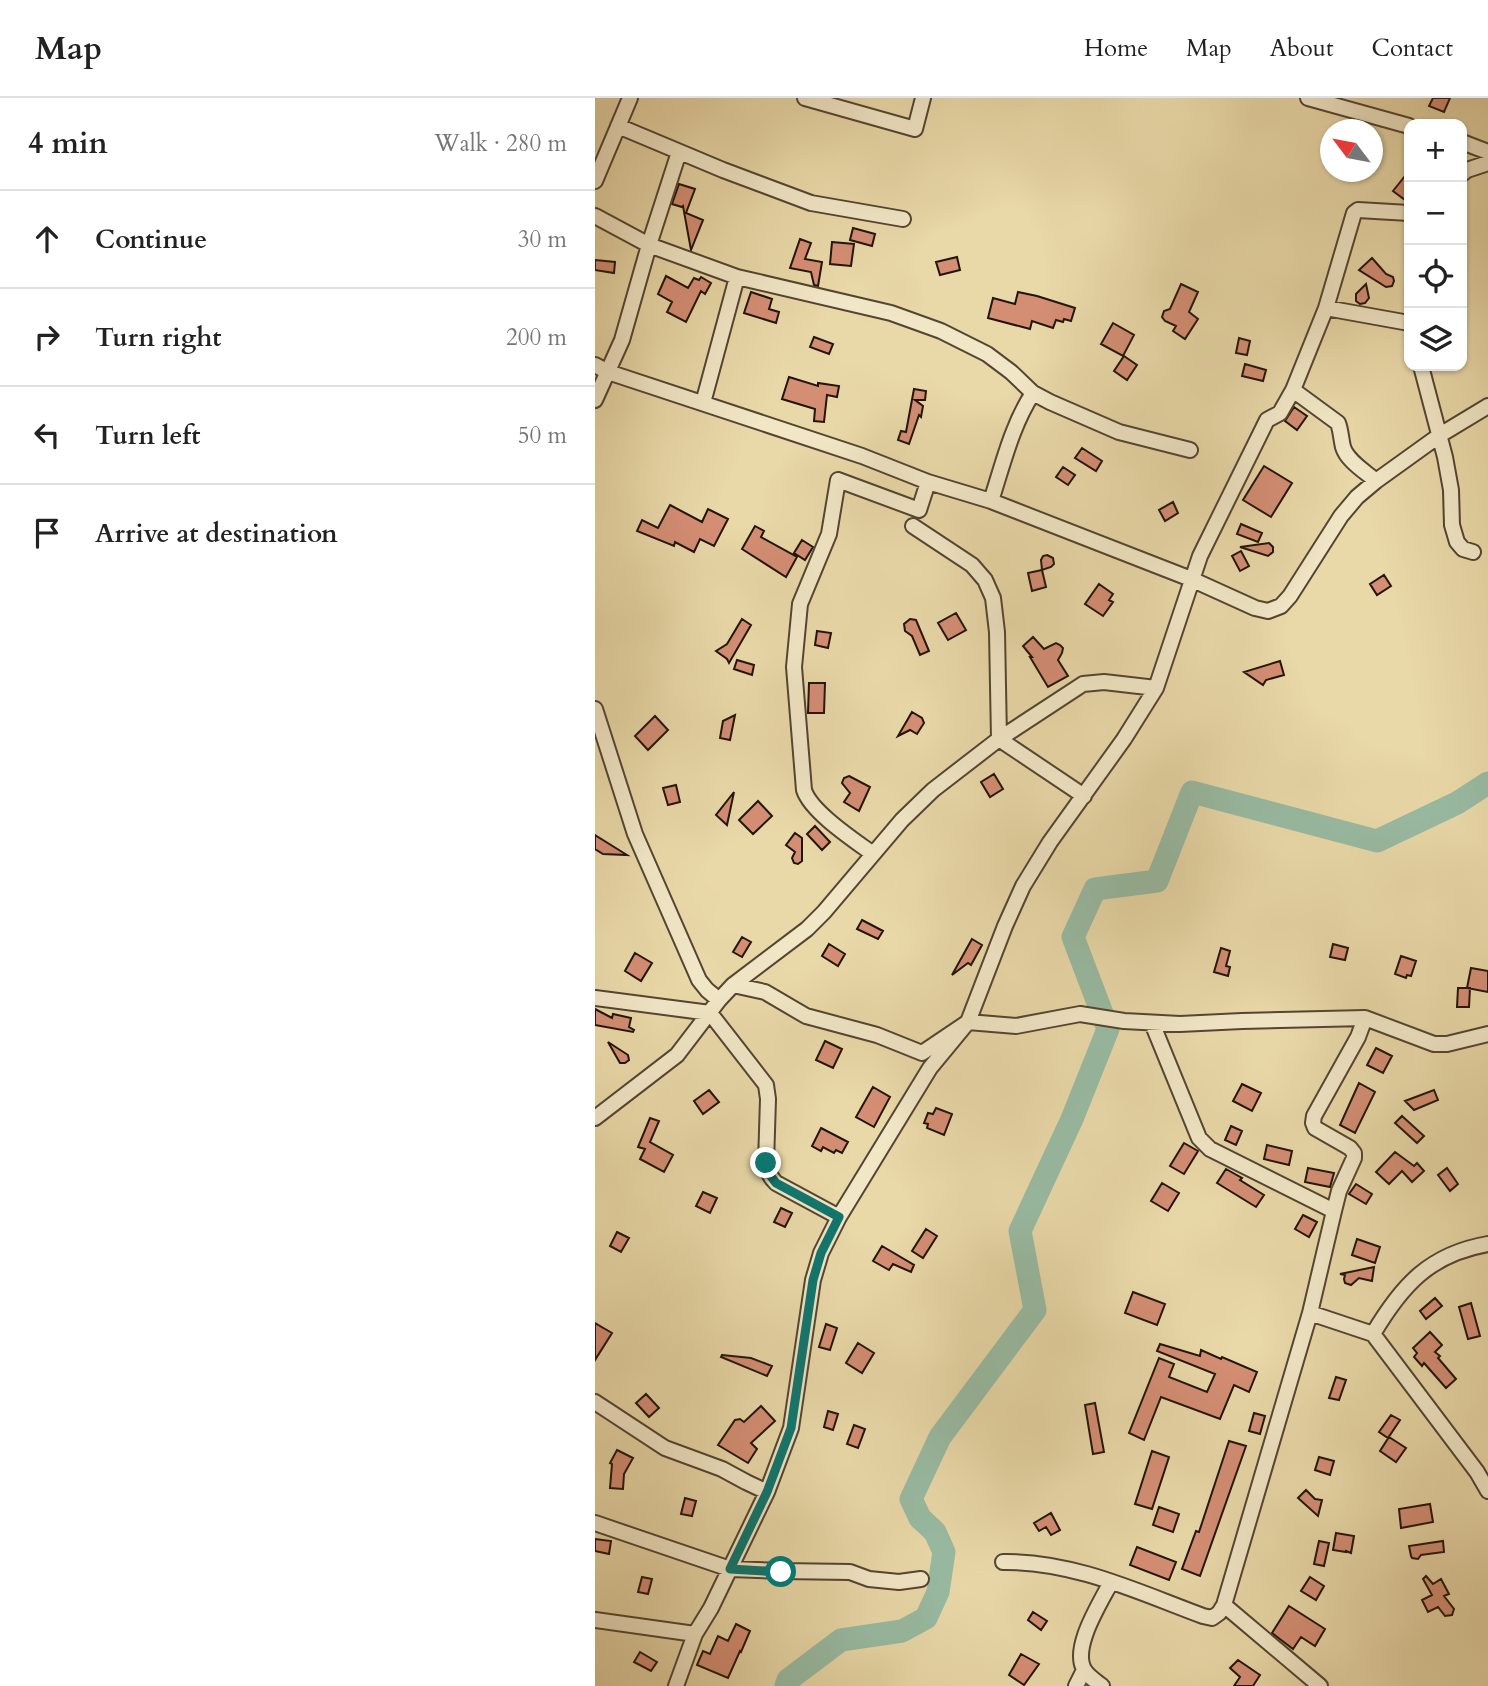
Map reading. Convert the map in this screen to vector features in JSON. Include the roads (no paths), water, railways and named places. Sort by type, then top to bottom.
[{"type":"street","points":[[595,181],[630,98]]},
{"type":"street","points":[[805,98],[843,103],[915,129],[923,98]]},
{"type":"street","points":[[1308,98],[1404,125]]},
{"type":"street","points":[[618,126],[811,203],[903,219]]},
{"type":"street","points":[[1467,144],[1488,152]]},
{"type":"street","points":[[595,400],[601,369],[622,340],[679,152]]},
{"type":"street","points":[[1467,170],[1488,163]]},
{"type":"street","points":[[676,1686],[695,1634],[711,1608],[767,1492],[791,1428],[813,1280],[821,1253],[839,1217],[930,1068],[968,1022],[1023,886],[1050,842],[1124,739],[1156,688],[1200,556],[1267,420],[1280,414],[1293,390],[1326,309],[1354,213],[1358,210],[1404,213]]},
{"type":"street","points":[[595,216],[649,245],[737,277],[891,313],[941,331],[987,355],[1011,372],[1033,393],[1050,402],[1119,432],[1190,450]]},
{"type":"street","points":[[703,403],[737,277]]},
{"type":"street","points":[[1326,309],[1404,322]]},
{"type":"street","points":[[601,369],[862,456],[928,482],[991,500],[1268,611],[1281,606],[1290,596],[1341,516],[1357,497],[1440,435],[1488,406]]},
{"type":"street","points":[[1422,371],[1440,435],[1451,490],[1452,525],[1457,542],[1463,549],[1473,552]]},
{"type":"street","points":[[1293,390],[1338,424],[1347,456],[1376,481]]},
{"type":"street","points":[[991,500],[1015,428],[1033,393]]},
{"type":"street","points":[[873,854],[836,826],[808,800],[804,790],[795,667],[800,604],[829,534],[838,480],[919,510],[928,482]]},
{"type":"street","points":[[913,526],[972,565],[985,580],[993,598],[997,632],[999,739]]},
{"type":"street","points":[[595,1118],[677,1055],[733,985],[807,929],[902,820],[933,790],[999,739],[1083,684],[1104,682],[1156,688]]},
{"type":"street","points":[[595,709],[635,834],[699,980],[719,1000]]},
{"type":"street","points":[[999,739],[1084,796]]},
{"type":"street","points":[[733,985],[765,992],[806,1016],[877,1035],[922,1053],[968,1022],[1016,1026],[1080,1014],[1124,1021],[1179,1024],[1365,1018],[1434,1044],[1447,1044],[1488,1034]]},
{"type":"street","points":[[595,998],[710,1013],[766,1085],[766,1163],[771,1178],[839,1217]]},
{"type":"street","points":[[1003,1562],[1061,1566],[1212,1618],[1219,1614],[1224,1605],[1310,1312],[1339,1191],[1354,1158],[1350,1148],[1315,1128],[1314,1116],[1358,1037],[1365,1018]]},
{"type":"street","points":[[1152,1023],[1193,1124],[1204,1144],[1334,1211]]},
{"type":"street","points":[[1373,1334],[1387,1310],[1423,1269],[1445,1257],[1488,1244]]},
{"type":"street","points":[[1310,1312],[1373,1334],[1483,1472],[1488,1491]]},
{"type":"street","points":[[595,1402],[665,1448],[722,1469],[767,1492]]},
{"type":"street","points":[[595,1523],[730,1569],[850,1572],[869,1579],[899,1582],[921,1579]]},
{"type":"street","points":[[1102,1686],[1084,1670],[1081,1657],[1083,1640],[1111,1582]]},
{"type":"street","points":[[1224,1605],[1320,1686]]},
{"type":"street","points":[[595,1620],[695,1634]]},
{"type":"street","points":[[1076,1686],[1084,1670]]},
{"type":"waterway","points":[[786,1686],[788,1680],[841,1640],[902,1631],[926,1618],[938,1592],[944,1552],[935,1532],[920,1518],[911,1499],[940,1437],[1035,1310],[1020,1231],[1072,1119],[1108,1029],[1073,937],[1095,889],[1157,881],[1192,792],[1377,841],[1457,803],[1488,783]]}]
